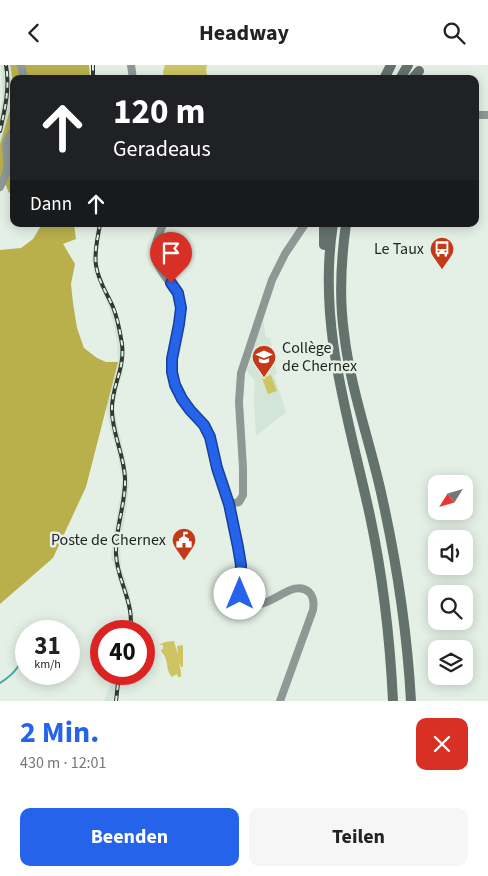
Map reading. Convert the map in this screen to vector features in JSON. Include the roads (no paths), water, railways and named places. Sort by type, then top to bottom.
[{"type":"highway","points":[[324,227],[324,251],[332,342],[343,399],[371,519],[381,574],[388,631],[393,701]]},
{"type":"highway","points":[[328,288],[333,227]]},
{"type":"highway","points":[[346,227],[342,268],[342,306],[345,341],[354,387],[392,543],[408,656],[411,701]]},
{"type":"street","points":[[0,187],[7,167],[5,149],[6,142],[10,136]]},
{"type":"street","points":[[162,227],[156,244],[156,259],[159,267],[178,293],[181,308],[172,359],[172,372],[175,385],[182,399],[204,425],[210,437],[217,468],[229,504],[240,556],[240,594],[248,603],[257,605],[296,589],[303,589],[311,594],[314,601],[280,701]]},
{"type":"street","points":[[229,504],[239,502],[243,495],[239,402],[243,365],[272,280],[285,254],[303,227]]},
{"type":"waterway","points":[[0,683],[15,670]]},
{"type":"railway","points":[[0,131],[7,90],[6,65]]},
{"type":"railway","points":[[93,65],[93,75]]},
{"type":"railway","points":[[99,227],[96,244],[97,271],[115,312],[122,344],[122,361],[112,408],[113,425],[125,478],[116,554],[131,620]]},
{"type":"railway","points":[[116,701],[118,685]]},
{"type":"place","name":"Le Taux","points":[[442,270]]},
{"type":"place","name":"Collège de Chernex","points":[[264,378]]},
{"type":"place","name":"Poste de Chernex","points":[[184,561]]}]
